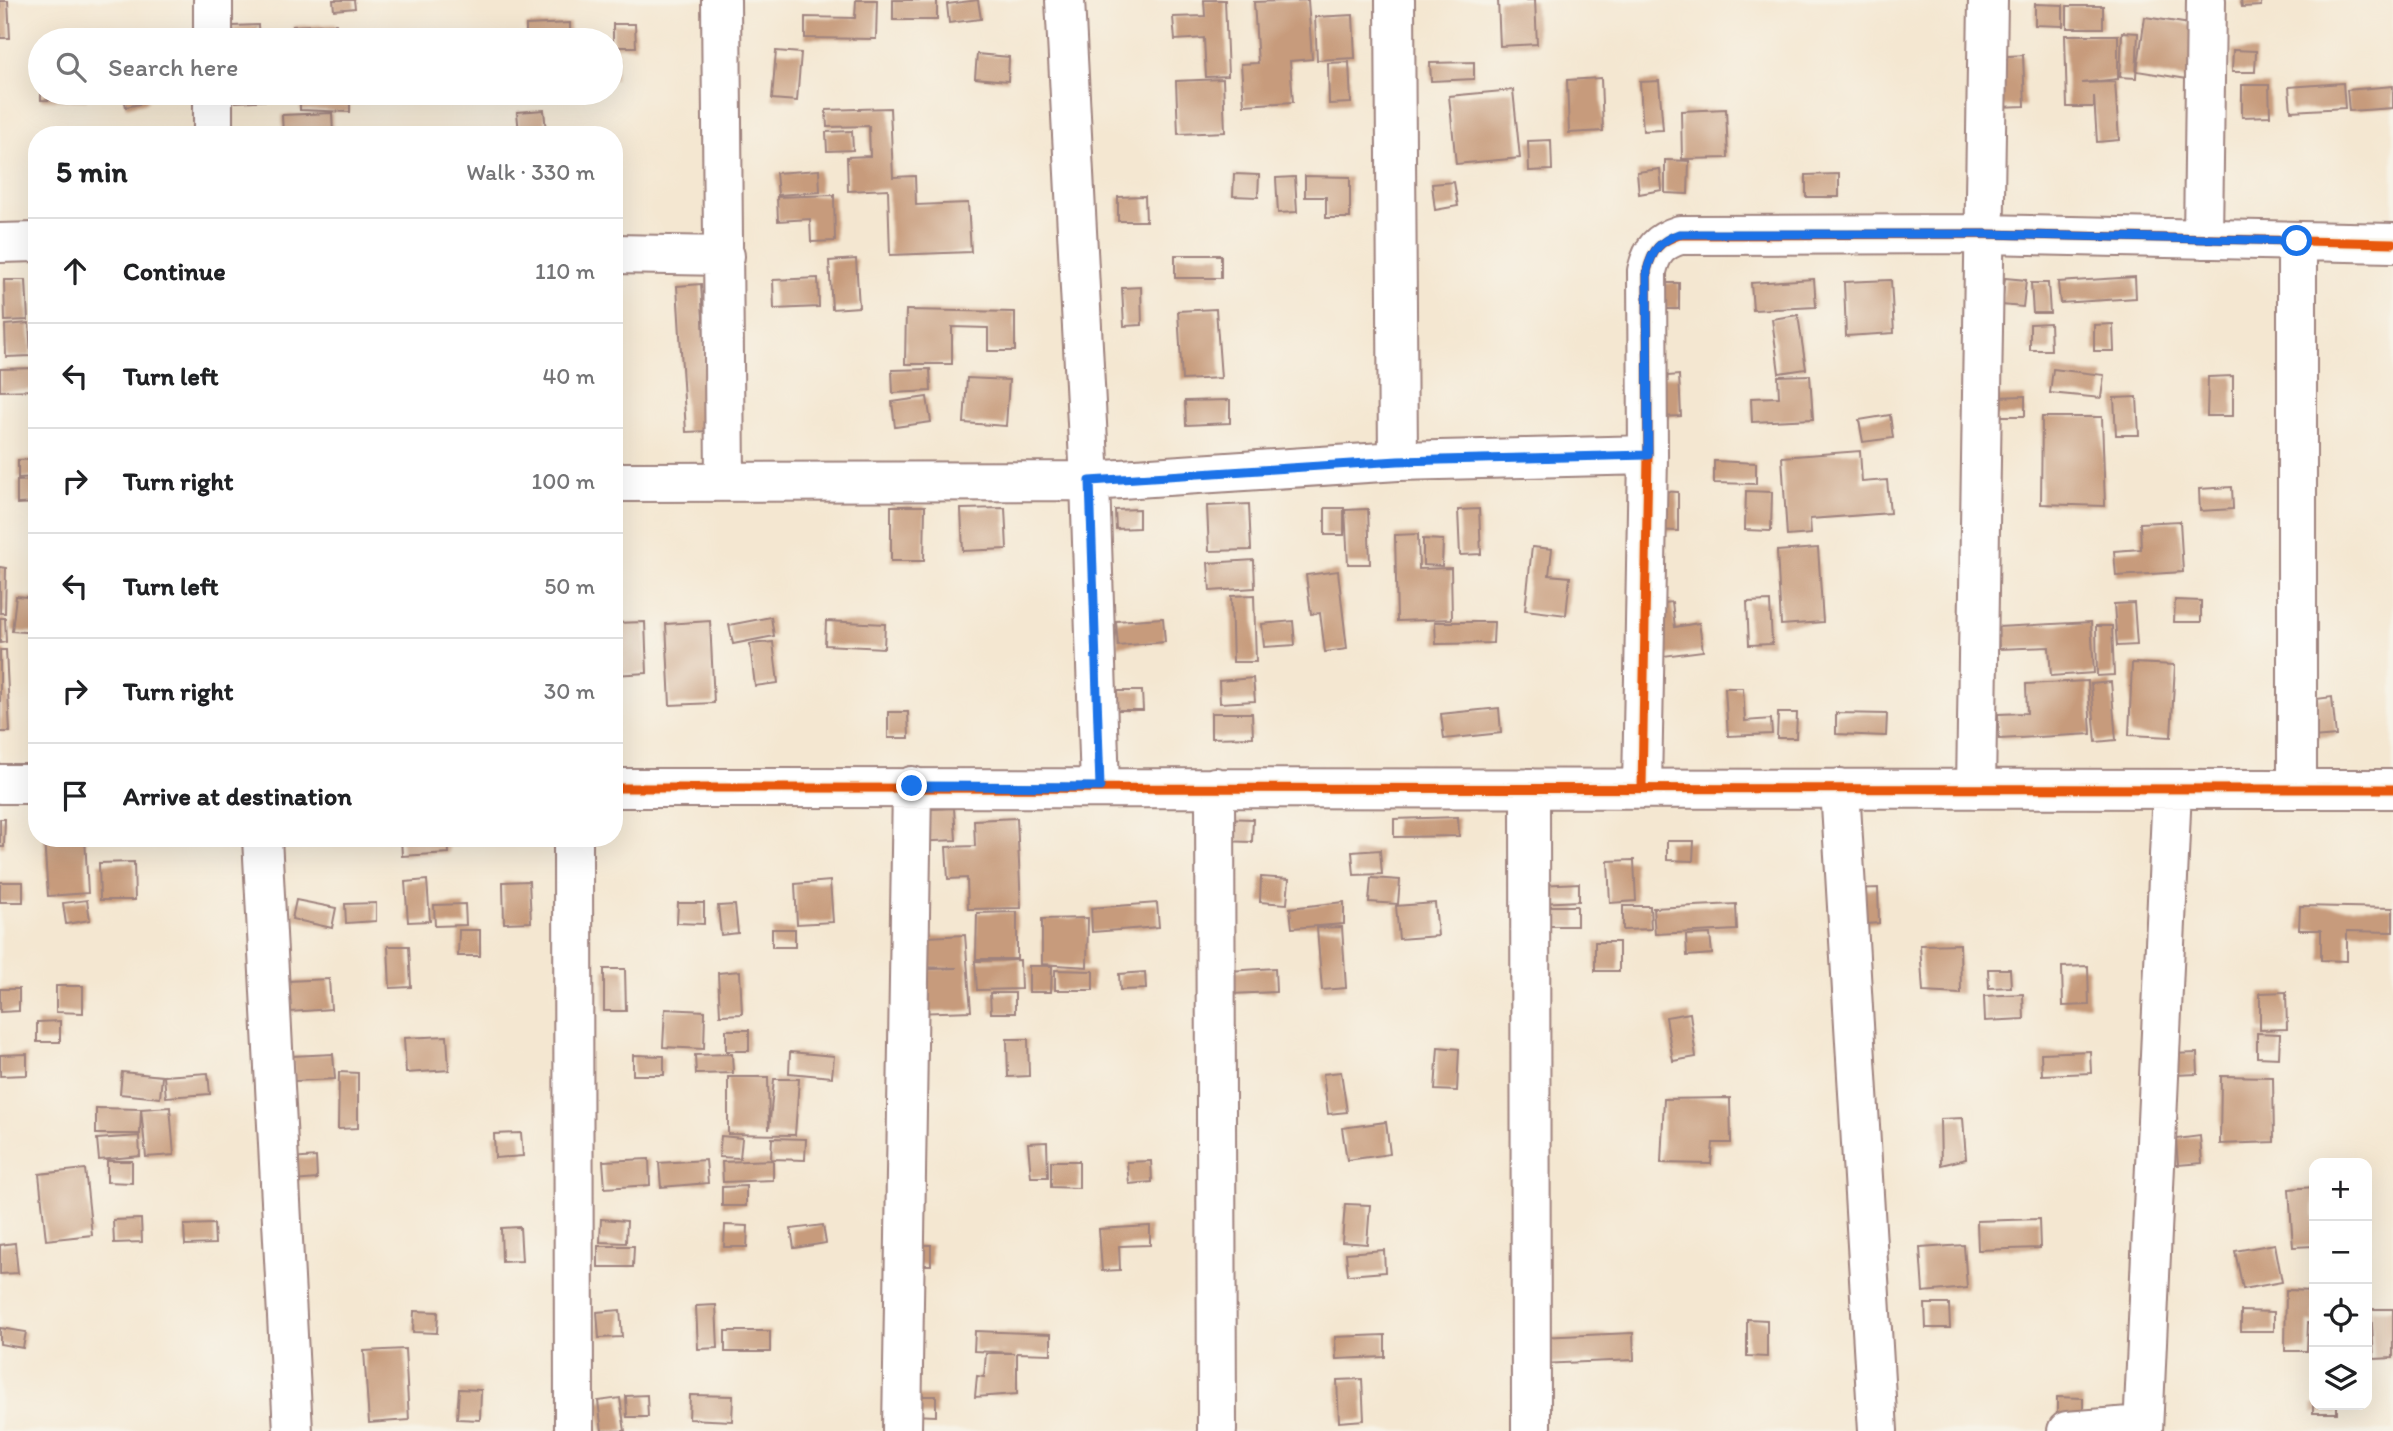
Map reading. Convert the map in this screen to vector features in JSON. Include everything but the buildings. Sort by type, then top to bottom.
[{"type":"street","points":[[213,0],[213,28]]},
{"type":"street","points":[[721,0],[725,481]]},
{"type":"street","points":[[1065,0],[1090,481],[1100,787]]},
{"type":"street","points":[[1395,0],[1398,461]]},
{"type":"street","points":[[1976,789],[1988,0]]},
{"type":"street","points":[[2203,239],[2206,0]]},
{"type":"street","points":[[213,105],[213,126]]},
{"type":"street","points":[[1642,788],[1648,455],[1647,271],[1651,255],[1667,239],[1679,234],[1984,234],[2393,243]]},
{"type":"street","points":[[2297,241],[2297,789]]},
{"type":"street","points":[[0,243],[28,242]]},
{"type":"street","points":[[623,254],[725,256]]},
{"type":"street","points":[[623,482],[1090,481],[1398,461],[1648,455]]},
{"type":"street","points":[[0,784],[28,784]]},
{"type":"street","points":[[623,788],[912,786],[2393,789]]},
{"type":"street","points":[[902,1431],[912,786]]},
{"type":"street","points":[[1215,787],[1217,1431]]},
{"type":"street","points":[[1530,788],[1531,1431]]},
{"type":"street","points":[[1840,788],[1878,1431]]},
{"type":"street","points":[[2067,1431],[2143,1428],[2172,789]]},
{"type":"street","points":[[262,847],[293,1431]]},
{"type":"street","points":[[573,847],[574,1431]]},
{"type":"cycle path","points":[[1642,788],[1648,455],[1647,271],[1651,257],[1662,243],[1680,235],[1984,234],[2393,243]]},
{"type":"cycle path","points":[[623,788],[2393,789]]},
{"type":"route","points":[[912,786],[1100,787],[1090,481],[1398,461],[1648,455],[1647,271],[1651,255],[1658,245],[1679,234],[1984,234],[2297,241]]}]
